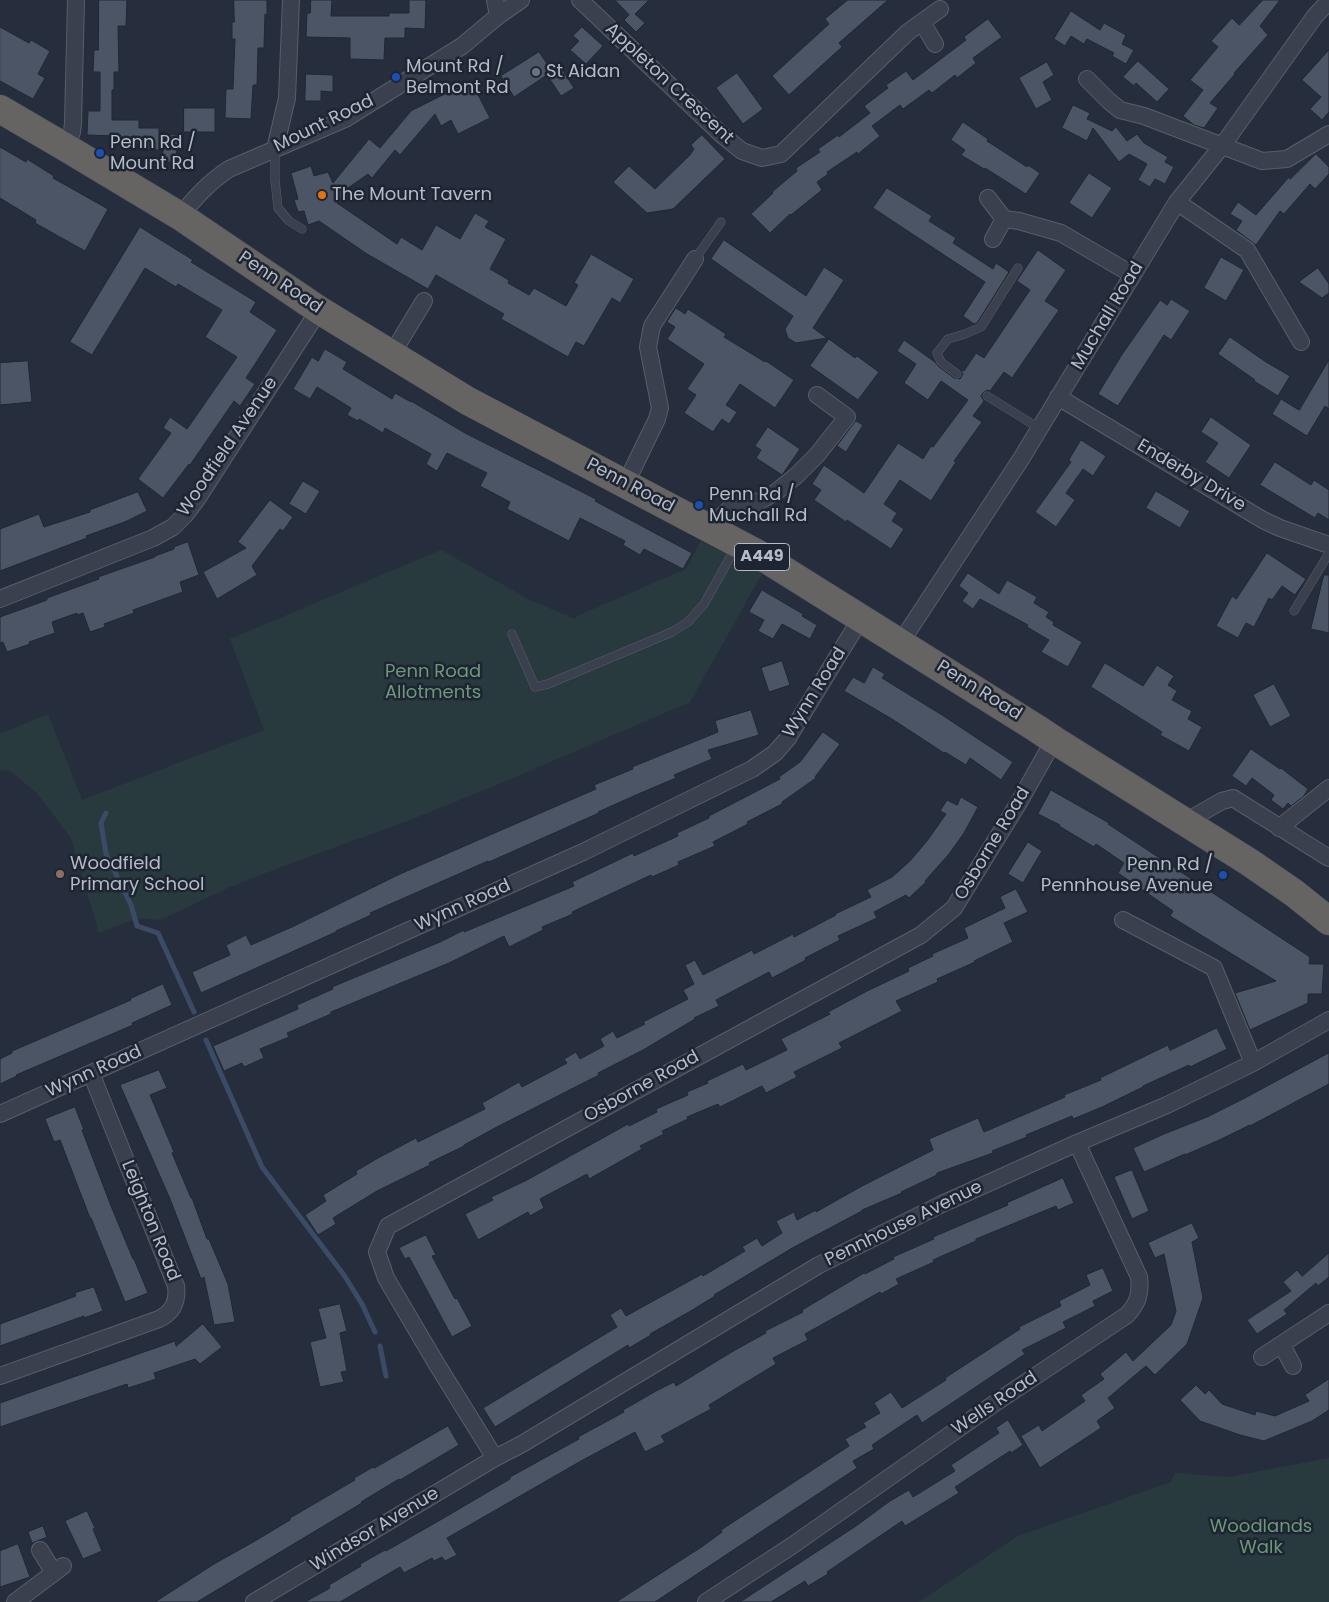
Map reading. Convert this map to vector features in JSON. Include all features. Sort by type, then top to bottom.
[{"type":"highway","name":"Penn Road","points":[[0,109],[180,216],[319,310],[468,401],[758,554],[1185,822],[1272,878],[1329,921]]},
{"type":"street","points":[[66,147],[72,132],[76,0]]},
{"type":"street","points":[[276,149],[287,98],[290,0]]},
{"type":"street","name":"Mount Road","points":[[180,216],[214,178],[229,169],[345,118],[462,46],[497,8],[521,0]]},
{"type":"street","name":"Appleton Crescent","points":[[580,0],[722,135],[742,152],[762,158],[781,154],[908,32],[940,9]]},
{"type":"street","name":"Muchall Road","points":[[901,642],[1015,468],[1177,202],[1222,146],[1315,16],[1329,1]]},
{"type":"street","points":[[922,22],[935,44]]},
{"type":"street","points":[[1087,79],[1120,110],[1144,116],[1262,161],[1287,158],[1329,134]]},
{"type":"street","points":[[988,198],[1004,219],[1019,220],[1061,233],[1133,275]]},
{"type":"street","points":[[1177,202],[1247,250],[1301,342]]},
{"type":"street","points":[[993,239],[1004,219]]},
{"type":"street","points":[[626,483],[660,408],[648,347],[652,326],[695,259]]},
{"type":"street","points":[[392,354],[424,301]]},
{"type":"street","name":"Woodfield Avenue","points":[[0,599],[153,538],[173,527],[197,499],[319,310]]},
{"type":"street","points":[[708,528],[738,500],[758,502],[776,492],[796,476],[817,455],[847,417],[817,395]]},
{"type":"street","name":"Enderby Drive","points":[[1058,397],[1263,520],[1329,545]]},
{"type":"street","name":"Wynn Road","points":[[0,1114],[583,852],[752,769],[775,753],[788,738],[861,618]]},
{"type":"street","name":"Osborne Road","points":[[496,1458],[436,1363],[386,1278],[378,1252],[388,1226],[921,935],[954,908],[1018,804],[1054,740]]},
{"type":"street","points":[[1279,828],[1329,788]]},
{"type":"street","points":[[1185,822],[1222,801],[1233,798],[1329,858]]},
{"type":"street","points":[[1123,920],[1214,968],[1253,1063]]},
{"type":"street","name":"Pennhouse Avenue","points":[[496,1458],[819,1265],[924,1213],[1077,1143],[1167,1105],[1253,1063],[1329,1020]]},
{"type":"street","name":"Leighton Road","points":[[0,1376],[159,1319],[168,1314],[177,1297],[176,1286],[90,1073]]},
{"type":"street","name":"Wells Road","points":[[706,1602],[793,1545],[995,1403],[1127,1315],[1135,1307],[1140,1297],[1139,1277],[1077,1143]]},
{"type":"street","points":[[1262,1357],[1329,1313]]},
{"type":"street","points":[[1282,1345],[1293,1366]]},
{"type":"street","name":"Windsor Avenue","points":[[254,1602],[496,1458]]},
{"type":"street","points":[[15,1602],[58,1570],[40,1550]]},
{"type":"lane","points":[[276,149],[278,208],[289,221],[302,229]]},
{"type":"lane","points":[[695,259],[721,222]]},
{"type":"lane","points":[[957,374],[941,362],[937,353],[948,339],[981,328],[1018,268]]},
{"type":"lane","points":[[988,396],[1039,428]]},
{"type":"lane","points":[[512,634],[534,688],[548,684],[672,632],[688,622],[704,604],[738,544]]},
{"type":"lane","points":[[1294,612],[1329,553]]},
{"type":"green space","name":"Penn Road Allotments","points":[[701,541],[763,572],[690,702],[405,822],[230,887],[160,920],[138,918],[99,933],[71,838],[37,793],[10,771],[0,770],[0,734],[48,714],[82,800],[264,730],[230,639],[441,550],[532,601],[575,619],[577,616],[686,569]]},
{"type":"green space","name":"Woodlands Walk","points":[[1329,1458],[1329,1602],[919,1602],[1018,1536],[1171,1482],[1175,1473],[1229,1477]]},
{"type":"building","points":[[99,0],[127,0],[126,26],[118,26],[119,72],[114,72],[112,120],[139,120],[139,128],[159,128],[159,134],[178,135],[176,162],[162,162],[163,150],[143,150],[143,144],[115,145],[115,136],[87,135],[88,111],[100,111],[100,72],[93,72],[94,50],[98,50]]},
{"type":"building","points":[[234,0],[267,0],[264,48],[258,48],[257,85],[253,85],[251,119],[225,118],[226,89],[233,89],[235,39],[232,39],[232,22],[234,22]]},
{"type":"building","points":[[311,0],[332,0],[331,16],[389,16],[389,13],[409,13],[409,0],[426,0],[425,29],[405,28],[405,38],[385,38],[384,60],[350,59],[350,38],[306,37],[307,13],[310,13]]},
{"type":"building","points":[[615,0],[649,0],[635,14],[645,23],[636,32],[624,20],[629,15]]},
{"type":"building","points":[[848,0],[888,0],[839,43],[842,47],[789,95],[772,76],[829,24],[825,19]]},
{"type":"building","points":[[1263,0],[1280,0],[1260,26],[1268,35],[1210,103],[1218,108],[1204,128],[1194,125],[1183,116],[1203,90],[1190,80],[1218,47],[1211,41],[1232,18],[1239,25]]},
{"type":"building","points":[[1071,11],[1100,30],[1104,23],[1126,35],[1122,44],[1134,50],[1126,64],[1112,56],[1114,53],[1087,39],[1084,44],[1071,36],[1065,46],[1054,39]]},
{"type":"building","points":[[988,19],[1002,37],[973,58],[976,63],[957,78],[955,75],[932,93],[929,90],[903,109],[900,105],[872,126],[880,136],[858,154],[857,152],[827,172],[828,174],[817,182],[822,190],[790,214],[770,233],[751,214],[772,192],[797,171],[796,168],[820,152],[818,149],[838,135],[839,137],[870,113],[864,106],[888,88],[886,85],[906,71],[913,80],[966,40],[964,37]]},
{"type":"building","points":[[0,27],[29,43],[31,40],[50,51],[38,74],[45,78],[33,99],[0,81]]},
{"type":"building","points":[[582,27],[603,46],[586,64],[570,50],[579,41],[573,36]]},
{"type":"building","points":[[1329,50],[1329,112],[1322,120],[1310,109],[1321,97],[1302,80]]},
{"type":"building","name":"St Aidan","points":[[539,52],[550,68],[558,63],[574,88],[561,96],[547,75],[514,97],[501,76]]},
{"type":"building","points":[[1138,61],[1169,89],[1157,102],[1136,83],[1134,86],[1123,77]]},
{"type":"building","points":[[1047,62],[1054,75],[1043,82],[1052,100],[1036,109],[1019,78]]},
{"type":"building","points":[[737,73],[763,109],[743,124],[716,88]]},
{"type":"building","points":[[306,74],[333,75],[333,92],[321,91],[321,101],[305,101]]},
{"type":"building","points":[[471,81],[490,118],[458,134],[451,120],[441,126],[435,114],[400,155],[395,150],[372,178],[368,174],[348,188],[350,191],[337,203],[397,244],[401,237],[422,250],[436,225],[460,239],[475,213],[489,221],[485,227],[506,239],[490,269],[509,280],[508,283],[529,295],[534,288],[566,306],[578,285],[574,283],[591,254],[634,279],[620,303],[612,298],[584,346],[576,342],[568,357],[501,319],[504,314],[436,275],[428,289],[367,254],[319,221],[308,225],[304,211],[298,212],[294,200],[298,199],[291,173],[311,166],[314,176],[328,172],[333,183],[369,139],[380,148],[411,111]]},
{"type":"building","points":[[1073,105],[1090,113],[1087,119],[1112,131],[1116,127],[1127,141],[1137,134],[1144,143],[1168,157],[1165,162],[1174,167],[1165,184],[1155,179],[1150,187],[1138,180],[1147,164],[1129,154],[1119,162],[1093,128],[1087,141],[1062,128]]},
{"type":"building","points":[[184,108],[215,108],[215,132],[184,132]]},
{"type":"building","points":[[963,122],[988,139],[987,141],[1027,167],[1028,165],[1040,173],[1026,194],[961,155],[965,150],[951,140]]},
{"type":"building","points":[[702,135],[725,159],[673,209],[647,213],[613,182],[629,166],[655,189],[690,155],[694,149],[691,145]]},
{"type":"building","points":[[0,147],[26,162],[27,159],[54,176],[53,178],[108,209],[85,251],[35,223],[36,220],[0,198]]},
{"type":"building","points":[[1316,154],[1329,167],[1329,174],[1315,189],[1310,184],[1284,214],[1280,211],[1256,245],[1236,230],[1242,221],[1230,214],[1238,202],[1256,215],[1289,177],[1290,179]]},
{"type":"building","points":[[1089,173],[1112,188],[1092,218],[1069,203]]},
{"type":"building","points":[[887,188],[932,216],[929,221],[956,238],[953,243],[993,269],[996,263],[1009,272],[977,323],[974,324],[963,316],[985,282],[873,208]]},
{"type":"building","points":[[140,227],[193,260],[191,262],[256,302],[250,312],[277,330],[246,378],[255,384],[240,406],[234,401],[190,465],[163,498],[138,479],[171,433],[163,428],[170,417],[187,429],[237,357],[205,337],[222,310],[178,284],[176,287],[145,268],[92,355],[70,342]]},
{"type":"building","points":[[724,240],[806,296],[824,267],[844,280],[813,328],[827,338],[796,343],[788,338],[785,329],[793,316],[711,259]]},
{"type":"building","points":[[1038,250],[1066,270],[1045,301],[1059,310],[1012,378],[1004,372],[990,391],[987,390],[983,393],[981,396],[984,401],[973,416],[982,422],[954,461],[956,462],[931,501],[900,480],[884,504],[897,513],[892,521],[904,529],[891,549],[814,500],[821,490],[812,484],[824,465],[864,493],[898,443],[923,459],[931,446],[933,447],[968,400],[941,381],[928,400],[904,383],[916,364],[897,351],[904,340],[954,378],[960,379],[963,374],[960,370],[964,371],[976,353],[984,358],[1030,290],[1017,281]]},
{"type":"building","points":[[1221,257],[1244,270],[1226,301],[1204,288]]},
{"type":"building","points":[[1318,268],[1329,284],[1329,293],[1322,298],[1299,282]]},
{"type":"building","points":[[1171,299],[1190,311],[1171,340],[1164,335],[1118,406],[1098,394],[1121,356],[1160,300],[1167,305]]},
{"type":"building","points":[[676,308],[685,314],[688,309],[726,334],[724,337],[766,361],[794,380],[775,408],[740,384],[726,405],[737,412],[729,424],[722,419],[713,432],[684,413],[696,395],[687,389],[704,364],[667,339],[675,327],[667,322]]},
{"type":"building","points":[[1230,337],[1290,376],[1278,396],[1218,354]]},
{"type":"building","points":[[829,339],[855,358],[857,356],[879,372],[858,400],[810,366]]},
{"type":"building","points":[[325,349],[347,362],[343,369],[392,399],[395,393],[411,401],[465,433],[596,499],[595,501],[692,553],[683,569],[644,549],[640,555],[623,545],[625,541],[580,518],[569,541],[507,509],[510,502],[480,486],[487,473],[447,453],[437,471],[426,464],[431,454],[385,428],[383,433],[359,419],[358,421],[347,415],[351,408],[317,387],[310,399],[293,389],[312,357],[318,361]]},
{"type":"building","points":[[1329,360],[1329,409],[1325,406],[1307,436],[1272,414],[1281,399],[1299,410]]},
{"type":"building","points":[[28,361],[32,402],[0,405],[0,363]]},
{"type":"building","points":[[1211,417],[1251,445],[1229,478],[1205,462],[1218,443],[1201,432]]},
{"type":"building","points":[[856,421],[863,425],[846,452],[837,446]]},
{"type":"building","points":[[768,427],[800,449],[782,475],[756,458],[761,450],[755,446]]},
{"type":"building","points":[[1081,440],[1106,456],[1093,476],[1083,469],[1066,493],[1075,500],[1056,527],[1035,512],[1071,462],[1069,460]]},
{"type":"building","points":[[1275,462],[1311,485],[1314,480],[1329,490],[1329,520],[1318,513],[1315,518],[1260,485]]},
{"type":"building","points":[[303,481],[320,491],[306,514],[289,504]]},
{"type":"building","points":[[1156,491],[1190,511],[1180,528],[1146,508]]},
{"type":"building","points":[[138,492],[147,511],[127,521],[86,536],[87,538],[0,571],[0,529],[39,514],[44,527],[90,512],[90,510]]},
{"type":"building","points":[[270,500],[293,517],[283,531],[280,529],[252,566],[257,575],[217,599],[203,572],[246,548],[238,542]]},
{"type":"building","points":[[188,542],[199,575],[180,582],[183,592],[133,610],[134,613],[104,624],[105,627],[90,632],[83,613],[77,615],[77,613],[52,622],[55,633],[29,642],[30,644],[7,652],[3,642],[0,643],[0,617],[99,579],[98,577],[155,557]]},
{"type":"building","points":[[1267,553],[1306,579],[1295,595],[1282,586],[1272,600],[1269,598],[1254,627],[1246,623],[1238,638],[1216,626],[1232,596],[1236,599]]},
{"type":"building","points":[[968,573],[999,594],[1007,580],[1037,597],[1034,603],[1049,612],[1046,617],[1054,622],[1053,625],[1082,642],[1068,667],[1041,652],[1049,640],[1027,627],[1028,625],[980,599],[973,609],[962,601],[968,593],[959,586]]},
{"type":"building","points":[[1324,575],[1329,575],[1329,633],[1311,629]]},
{"type":"building","points":[[762,590],[803,614],[802,616],[817,625],[810,639],[782,624],[773,639],[758,631],[764,620],[749,612]]},
{"type":"building","points":[[782,661],[790,685],[769,692],[761,668]]},
{"type":"building","points":[[1105,663],[1143,686],[1157,665],[1174,676],[1168,685],[1177,691],[1172,700],[1192,711],[1188,719],[1202,727],[1189,751],[1160,735],[1162,732],[1091,687]]},
{"type":"building","points":[[873,667],[885,674],[882,678],[1013,762],[1001,780],[970,758],[966,765],[944,753],[844,691],[853,677],[864,683]]},
{"type":"building","points":[[1274,684],[1291,716],[1270,727],[1253,695]]},
{"type":"building","points":[[751,710],[759,735],[708,750],[712,759],[674,775],[676,778],[370,913],[371,915],[336,932],[201,993],[192,972],[230,955],[226,945],[246,935],[251,945],[294,926],[400,874],[596,789],[594,785],[633,769],[632,767],[718,732],[715,721]]},
{"type":"building","points":[[823,732],[840,744],[816,778],[782,802],[782,804],[713,842],[715,846],[678,862],[679,865],[652,877],[651,875],[572,912],[573,914],[542,927],[543,930],[509,947],[504,936],[449,963],[331,1012],[331,1014],[287,1033],[289,1037],[260,1049],[264,1058],[244,1067],[242,1063],[224,1071],[213,1046],[298,1009],[297,1005],[333,989],[332,987],[440,942],[464,930],[464,932],[574,886],[572,882],[633,853],[634,856],[678,836],[677,833],[709,818],[709,816],[780,779],[779,777],[800,762]]},
{"type":"building","points":[[1251,749],[1281,768],[1308,789],[1304,796],[1291,806],[1288,803],[1283,809],[1271,800],[1274,795],[1252,778],[1246,786],[1232,776]]},
{"type":"building","points":[[1051,790],[1109,823],[1310,957],[1309,964],[1324,964],[1322,994],[1308,994],[1308,1003],[1250,1030],[1235,993],[1276,981],[1170,916],[1173,911],[1118,873],[1124,863],[1096,844],[1094,847],[1060,825],[1038,814]]},
{"type":"building","points":[[961,797],[978,807],[964,833],[949,854],[926,882],[909,898],[906,895],[874,912],[877,918],[838,936],[840,940],[772,978],[769,972],[716,1000],[719,1006],[694,1018],[643,1050],[598,1073],[599,1075],[429,1163],[430,1165],[377,1191],[333,1218],[336,1224],[318,1235],[305,1215],[326,1201],[323,1195],[357,1174],[356,1171],[378,1158],[416,1138],[418,1142],[485,1109],[482,1103],[519,1082],[522,1087],[567,1063],[564,1059],[576,1052],[580,1059],[604,1046],[600,1039],[613,1031],[617,1038],[645,1024],[643,1022],[688,999],[683,990],[694,984],[685,965],[695,960],[703,975],[752,950],[754,954],[793,934],[794,937],[835,914],[871,897],[867,890],[892,877],[910,861],[927,841],[946,814],[940,811],[947,800],[957,805]]},
{"type":"building","points":[[1028,842],[1042,851],[1023,883],[1008,874]]},
{"type":"building","points":[[1016,889],[1028,912],[1004,923],[1013,942],[937,979],[938,982],[896,1001],[902,1011],[839,1043],[842,1048],[794,1072],[797,1077],[766,1093],[762,1086],[720,1107],[718,1104],[687,1117],[688,1119],[662,1131],[664,1134],[640,1146],[642,1149],[589,1179],[587,1174],[540,1199],[544,1208],[530,1216],[528,1212],[478,1240],[465,1214],[493,1200],[491,1197],[525,1181],[628,1124],[629,1126],[657,1112],[656,1109],[688,1095],[687,1092],[708,1083],[707,1081],[743,1064],[746,1070],[787,1050],[781,1039],[830,1014],[828,1012],[867,991],[909,971],[908,968],[933,956],[932,954],[968,938],[964,928],[1005,908],[1000,897]]},
{"type":"building","points":[[163,984],[172,1005],[132,1023],[133,1025],[16,1075],[0,1084],[0,1059],[12,1053],[12,1051],[131,1000]]},
{"type":"building","points":[[1217,1028],[1227,1049],[1190,1067],[1189,1065],[1143,1086],[1102,1107],[1073,1119],[1072,1116],[1026,1135],[1027,1137],[992,1151],[993,1153],[937,1173],[937,1175],[902,1193],[862,1210],[794,1247],[629,1348],[628,1345],[495,1427],[483,1408],[617,1327],[610,1315],[621,1308],[626,1316],[702,1274],[703,1276],[745,1251],[742,1247],[757,1238],[762,1246],[782,1233],[776,1221],[794,1212],[797,1220],[816,1210],[816,1212],[933,1150],[929,1139],[978,1118],[984,1132],[1101,1080],[1100,1078],[1168,1045],[1170,1050]]},
{"type":"building","points":[[1329,1053],[1329,1084],[1250,1126],[1144,1172],[1133,1148],[1207,1117]]},
{"type":"building","points":[[159,1070],[167,1088],[150,1095],[207,1239],[209,1239],[228,1284],[235,1322],[214,1325],[204,1277],[201,1279],[170,1199],[120,1085]]},
{"type":"building","points":[[75,1107],[111,1206],[148,1293],[125,1302],[60,1140],[54,1142],[45,1119]]},
{"type":"building","points":[[1132,1170],[1149,1211],[1132,1219],[1114,1177]]},
{"type":"building","points":[[1063,1178],[1074,1203],[1058,1210],[1056,1206],[976,1239],[976,1241],[933,1260],[934,1262],[896,1279],[899,1284],[881,1294],[880,1292],[805,1334],[808,1340],[773,1358],[776,1364],[709,1405],[711,1409],[661,1436],[665,1442],[645,1452],[635,1432],[447,1538],[457,1555],[445,1561],[442,1557],[434,1561],[432,1558],[404,1573],[400,1567],[340,1602],[305,1602],[330,1588],[329,1585],[361,1566],[360,1564],[386,1551],[510,1479],[510,1477],[579,1439],[578,1437],[624,1412],[623,1410],[656,1391],[674,1382],[676,1386],[766,1333],[765,1331],[803,1312],[802,1310],[864,1273],[894,1259],[893,1257],[934,1239],[933,1237],[1008,1205],[1007,1203]]},
{"type":"building","points":[[1192,1223],[1199,1238],[1192,1242],[1203,1298],[1187,1344],[1155,1375],[1146,1366],[1108,1398],[1115,1408],[1097,1421],[1101,1428],[1040,1468],[1021,1436],[1039,1425],[1042,1431],[1085,1401],[1081,1395],[1104,1379],[1100,1374],[1126,1352],[1133,1361],[1171,1325],[1176,1311],[1164,1254],[1155,1258],[1148,1243]]},
{"type":"building","points":[[426,1235],[436,1255],[432,1256],[472,1326],[452,1337],[409,1257],[405,1259],[399,1248]]},
{"type":"building","points":[[1329,1253],[1329,1277],[1318,1286],[1316,1283],[1284,1310],[1287,1314],[1257,1334],[1247,1320],[1291,1291],[1283,1282],[1297,1270],[1302,1276]]},
{"type":"building","points":[[1103,1268],[1113,1291],[1093,1301],[1095,1306],[1063,1322],[1066,1328],[1022,1350],[1025,1354],[922,1423],[917,1415],[872,1445],[874,1449],[853,1461],[857,1468],[655,1602],[616,1602],[703,1546],[722,1532],[721,1530],[849,1446],[845,1439],[866,1427],[863,1423],[880,1413],[874,1403],[891,1392],[902,1408],[1020,1329],[1019,1327],[1061,1306],[1059,1301],[1090,1285],[1086,1275]]},
{"type":"building","points":[[94,1287],[103,1311],[0,1346],[0,1324],[76,1296],[75,1293]]},
{"type":"building","points":[[340,1304],[347,1331],[340,1333],[347,1371],[341,1372],[344,1382],[320,1387],[310,1342],[326,1338],[318,1309]]},
{"type":"building","points":[[203,1324],[222,1347],[200,1364],[195,1359],[154,1373],[156,1379],[128,1388],[127,1384],[0,1427],[0,1403],[175,1341],[176,1346]]},
{"type":"building","points":[[1329,1379],[1329,1410],[1312,1421],[1264,1441],[1200,1421],[1180,1400],[1196,1385],[1205,1394],[1209,1390],[1222,1404],[1255,1415],[1256,1411],[1275,1416],[1309,1401],[1305,1395]]},
{"type":"building","points":[[1008,1420],[1023,1445],[1011,1453],[1010,1451],[955,1487],[959,1493],[905,1526],[902,1521],[827,1572],[828,1574],[808,1586],[805,1581],[771,1602],[740,1602],[856,1526],[890,1501],[909,1490],[913,1497],[955,1471],[951,1465],[999,1433],[996,1428]]},
{"type":"building","points":[[448,1426],[459,1445],[399,1479],[197,1602],[155,1602],[214,1564],[355,1480],[354,1478]]},
{"type":"building","points":[[87,1511],[95,1528],[93,1529],[102,1551],[83,1559],[65,1521]]},
{"type":"building","points":[[43,1526],[47,1537],[32,1543],[28,1532]]},
{"type":"building","points":[[18,1544],[30,1577],[0,1587],[0,1551]]},
{"type":"waterway","points":[[106,813],[101,823],[106,854],[131,905],[137,926],[158,933],[194,1012]]},
{"type":"waterway","points":[[206,1040],[262,1167],[344,1275],[362,1304],[375,1332]]},
{"type":"waterway","points":[[380,1346],[386,1376]]},
{"type":"place","name":"St Aidan","points":[[536,72]]},
{"type":"place","name":"Mount Rd / Belmont Rd","points":[[396,77]]},
{"type":"place","name":"Penn Rd / Mount Rd","points":[[100,153]]},
{"type":"place","name":"The Mount Tavern","points":[[322,195]]},
{"type":"place","name":"Penn Rd / Muchall Rd","points":[[699,505]]},
{"type":"place","name":"Woodfield Primary School","points":[[60,874]]},
{"type":"place","name":"Penn Rd / Pennhouse Avenue","points":[[1223,875]]}]
